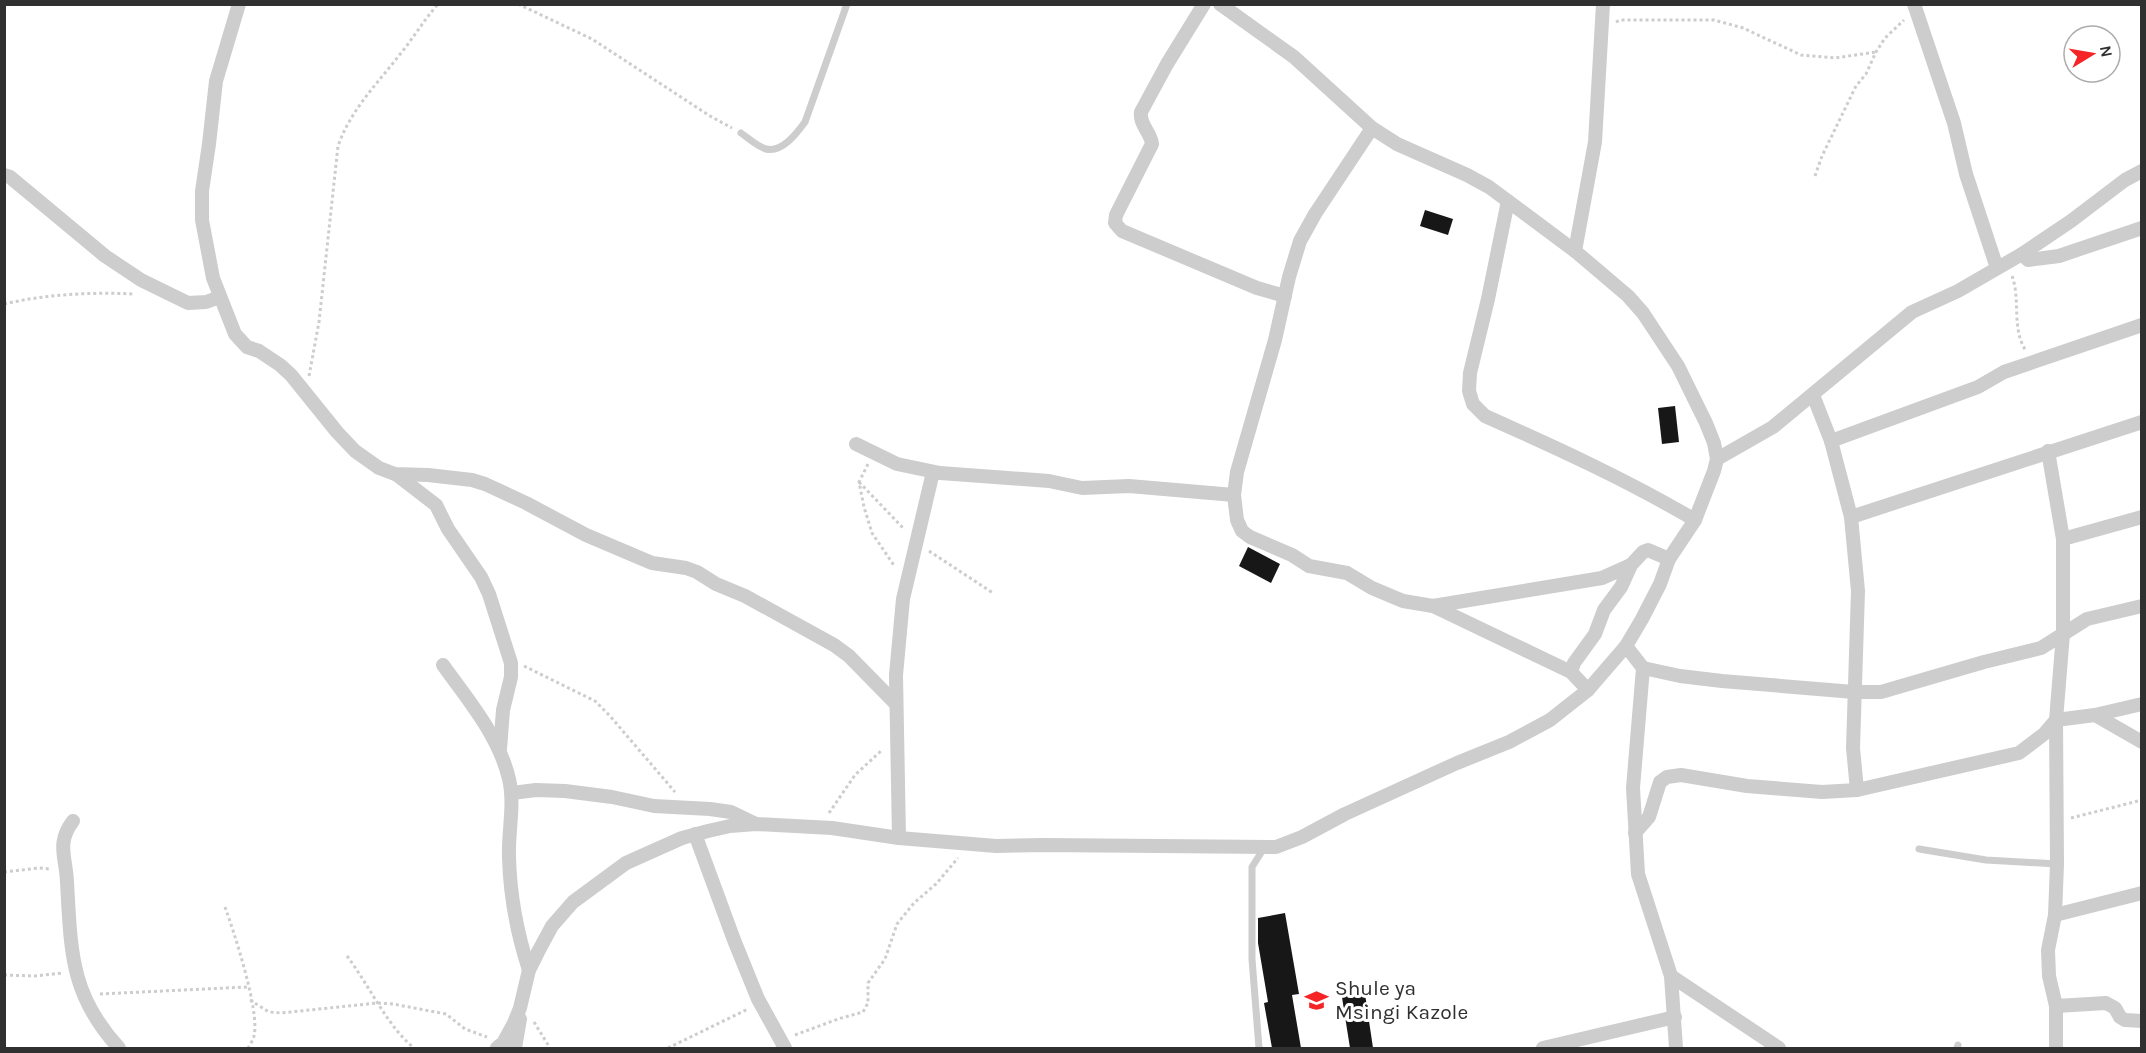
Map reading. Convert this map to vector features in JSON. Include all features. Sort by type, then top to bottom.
[{"type":"street","points":[[239,4],[216,81],[202,191],[202,220],[213,278],[235,334],[240,341],[280,364],[355,451],[379,468],[395,474],[436,505],[448,529],[481,577],[509,654],[511,677],[503,710],[500,749]]},
{"type":"street","points":[[1204,4],[1141,112],[1141,119],[1152,139],[1152,144],[1116,215],[1115,223],[1120,230],[1257,288],[1285,296]]},
{"type":"street","points":[[505,1047],[520,1008],[530,970],[552,926],[573,902],[626,863],[661,846],[695,834],[730,826],[756,824],[866,832],[968,845],[1276,847],[1302,837],[1345,814],[1457,763],[1509,742],[1550,720],[1588,690],[1626,646],[1660,584],[1669,559],[1695,520],[1717,459],[1714,443],[1689,385],[1643,313],[1628,296],[1575,251],[1489,187],[1397,144],[1372,128],[1294,57],[1220,4]]},
{"type":"street","points":[[1575,251],[1595,142],[1603,4]]},
{"type":"street","points":[[1915,7],[1954,123],[1966,174],[2002,266]]},
{"type":"street","points":[[1372,128],[1321,204],[1300,241],[1275,340],[1237,472],[1234,495],[1237,520],[1242,531],[1250,537],[1292,555],[1309,566],[1347,573],[1372,588],[1403,601],[1433,606],[1572,672],[1588,690]]},
{"type":"street","points":[[1717,459],[1773,428],[1912,312],[1958,291],[2022,254],[2125,180],[2142,171]]},
{"type":"street","points":[[4,175],[10,177],[105,256],[141,280],[188,303],[206,302],[220,297]]},
{"type":"street","points":[[1508,201],[1470,373],[1469,391],[1473,404],[1485,416],[1589,462],[1695,520]]},
{"type":"street","points":[[2022,254],[2028,261],[2059,256],[2142,228]]},
{"type":"street","points":[[1831,441],[1978,387],[2004,372],[2032,361],[2142,325]]},
{"type":"street","points":[[1813,395],[1831,441],[1851,517],[1857,591],[1853,748],[1857,790]]},
{"type":"street","points":[[1851,517],[2142,422]]},
{"type":"street","points":[[856,444],[897,464],[933,472],[1049,481],[1082,488],[1129,486],[1234,495]]},
{"type":"street","points":[[2048,451],[2063,539],[2062,634],[2056,720],[2057,864],[2055,915],[2048,950],[2049,976],[2056,1006],[2056,1048]]},
{"type":"street","points":[[899,838],[896,704],[903,599],[933,472]]},
{"type":"street","points":[[395,474],[428,475],[472,480],[485,484],[586,535],[652,563],[697,572],[834,645],[849,656],[896,704]]},
{"type":"street","points":[[2063,539],[2142,517]]},
{"type":"street","points":[[1572,672],[1574,663],[1595,634],[1604,610],[1621,587],[1631,565],[1643,552],[1648,550],[1669,559]]},
{"type":"street","points":[[1433,606],[1602,578],[1631,565]]},
{"type":"street","points":[[1626,646],[1643,668],[1680,676],[1854,692],[1881,692],[2041,648],[2087,619],[2142,606]]},
{"type":"street","points":[[443,664],[500,749],[512,793],[509,857],[513,906],[519,940],[530,970]]},
{"type":"street","points":[[1643,668],[1633,788],[1638,874],[1671,976],[1676,1048]]},
{"type":"street","points":[[1635,833],[1649,817],[1660,782],[1674,776],[1681,775],[1747,786],[1822,792],[1857,790],[2019,753],[2044,734],[2056,720],[2095,715],[2142,704]]},
{"type":"street","points":[[2095,715],[2142,742]]},
{"type":"street","points":[[512,793],[536,790],[564,791],[612,797],[654,806],[730,812],[756,824]]},
{"type":"street","points":[[73,821],[65,831],[63,839],[67,872],[69,932],[76,971],[97,1023],[119,1048]]},
{"type":"street","points":[[695,834],[760,1003],[783,1044]]},
{"type":"street","points":[[2055,915],[2142,893]]},
{"type":"street","points":[[1671,976],[1779,1048]]},
{"type":"street","points":[[2056,1006],[2106,1003],[2115,1008],[2120,1017],[2125,1020],[2142,1021]]},
{"type":"street","points":[[1543,1048],[1675,1017]]},
{"type":"lane","points":[[741,133],[763,147],[771,149],[784,144],[798,132],[805,122],[847,4]]},
{"type":"lane","points":[[1259,1048],[1252,959],[1252,867],[1264,848]]},
{"type":"lane","points":[[1919,849],[1986,860],[2057,864]]},
{"type":"path","points":[[306,394],[319,322],[338,146],[345,126],[359,104],[393,64],[438,4]]},
{"type":"path","points":[[518,4],[592,39],[710,116],[741,133]]},
{"type":"path","points":[[1815,176],[1848,100],[1866,74],[1875,52],[1885,38],[1915,7]]},
{"type":"path","points":[[1602,30],[1620,20],[1714,20],[1743,28],[1801,55],[1835,57],[1875,52]]},
{"type":"path","points":[[2002,266],[2013,280],[2018,332],[2032,361]]},
{"type":"path","points":[[4,304],[59,295],[137,294]]},
{"type":"path","points":[[873,453],[859,482],[868,523],[906,586]]},
{"type":"path","points":[[859,482],[917,543],[993,593]]},
{"type":"path","points":[[509,654],[525,667],[595,701],[630,738],[689,808]]},
{"type":"path","points":[[816,828],[832,810],[855,775],[881,751],[898,731]]},
{"type":"path","points":[[2056,821],[2142,800]]},
{"type":"path","points":[[783,1044],[838,1019],[857,1015],[864,1010],[868,1003],[868,983],[885,959],[897,924],[914,903],[936,884],[968,845]]},
{"type":"path","points":[[4,872],[39,868],[67,872]]},
{"type":"path","points":[[225,907],[235,933],[248,987],[254,1036],[248,1048]]},
{"type":"path","points":[[347,956],[401,1036],[414,1048]]},
{"type":"path","points":[[4,975],[34,976],[76,971]]},
{"type":"path","points":[[83,993],[112,995],[248,987]]},
{"type":"path","points":[[250,1000],[269,1012],[281,1013],[377,1003],[435,1011],[446,1014],[472,1033],[505,1047]]},
{"type":"path","points":[[669,1048],[760,1003]]},
{"type":"building","points":[[1425,210],[1453,219],[1448,235],[1420,226]]},
{"type":"building","points":[[1675,406],[1679,442],[1662,444],[1658,408]]},
{"type":"building","points":[[1248,547],[1280,564],[1271,583],[1239,566]]},
{"type":"building","points":[[1285,913],[1299,994],[1292,995],[1301,1048],[1272,1048],[1264,1003],[1268,1002],[1258,943],[1258,918]]},
{"type":"building","points":[[1364,987],[1373,1048],[1350,1048],[1341,991]]},
{"type":"place","name":"Shule ya Msingi Kazole","points":[[1317,1000]]}]
